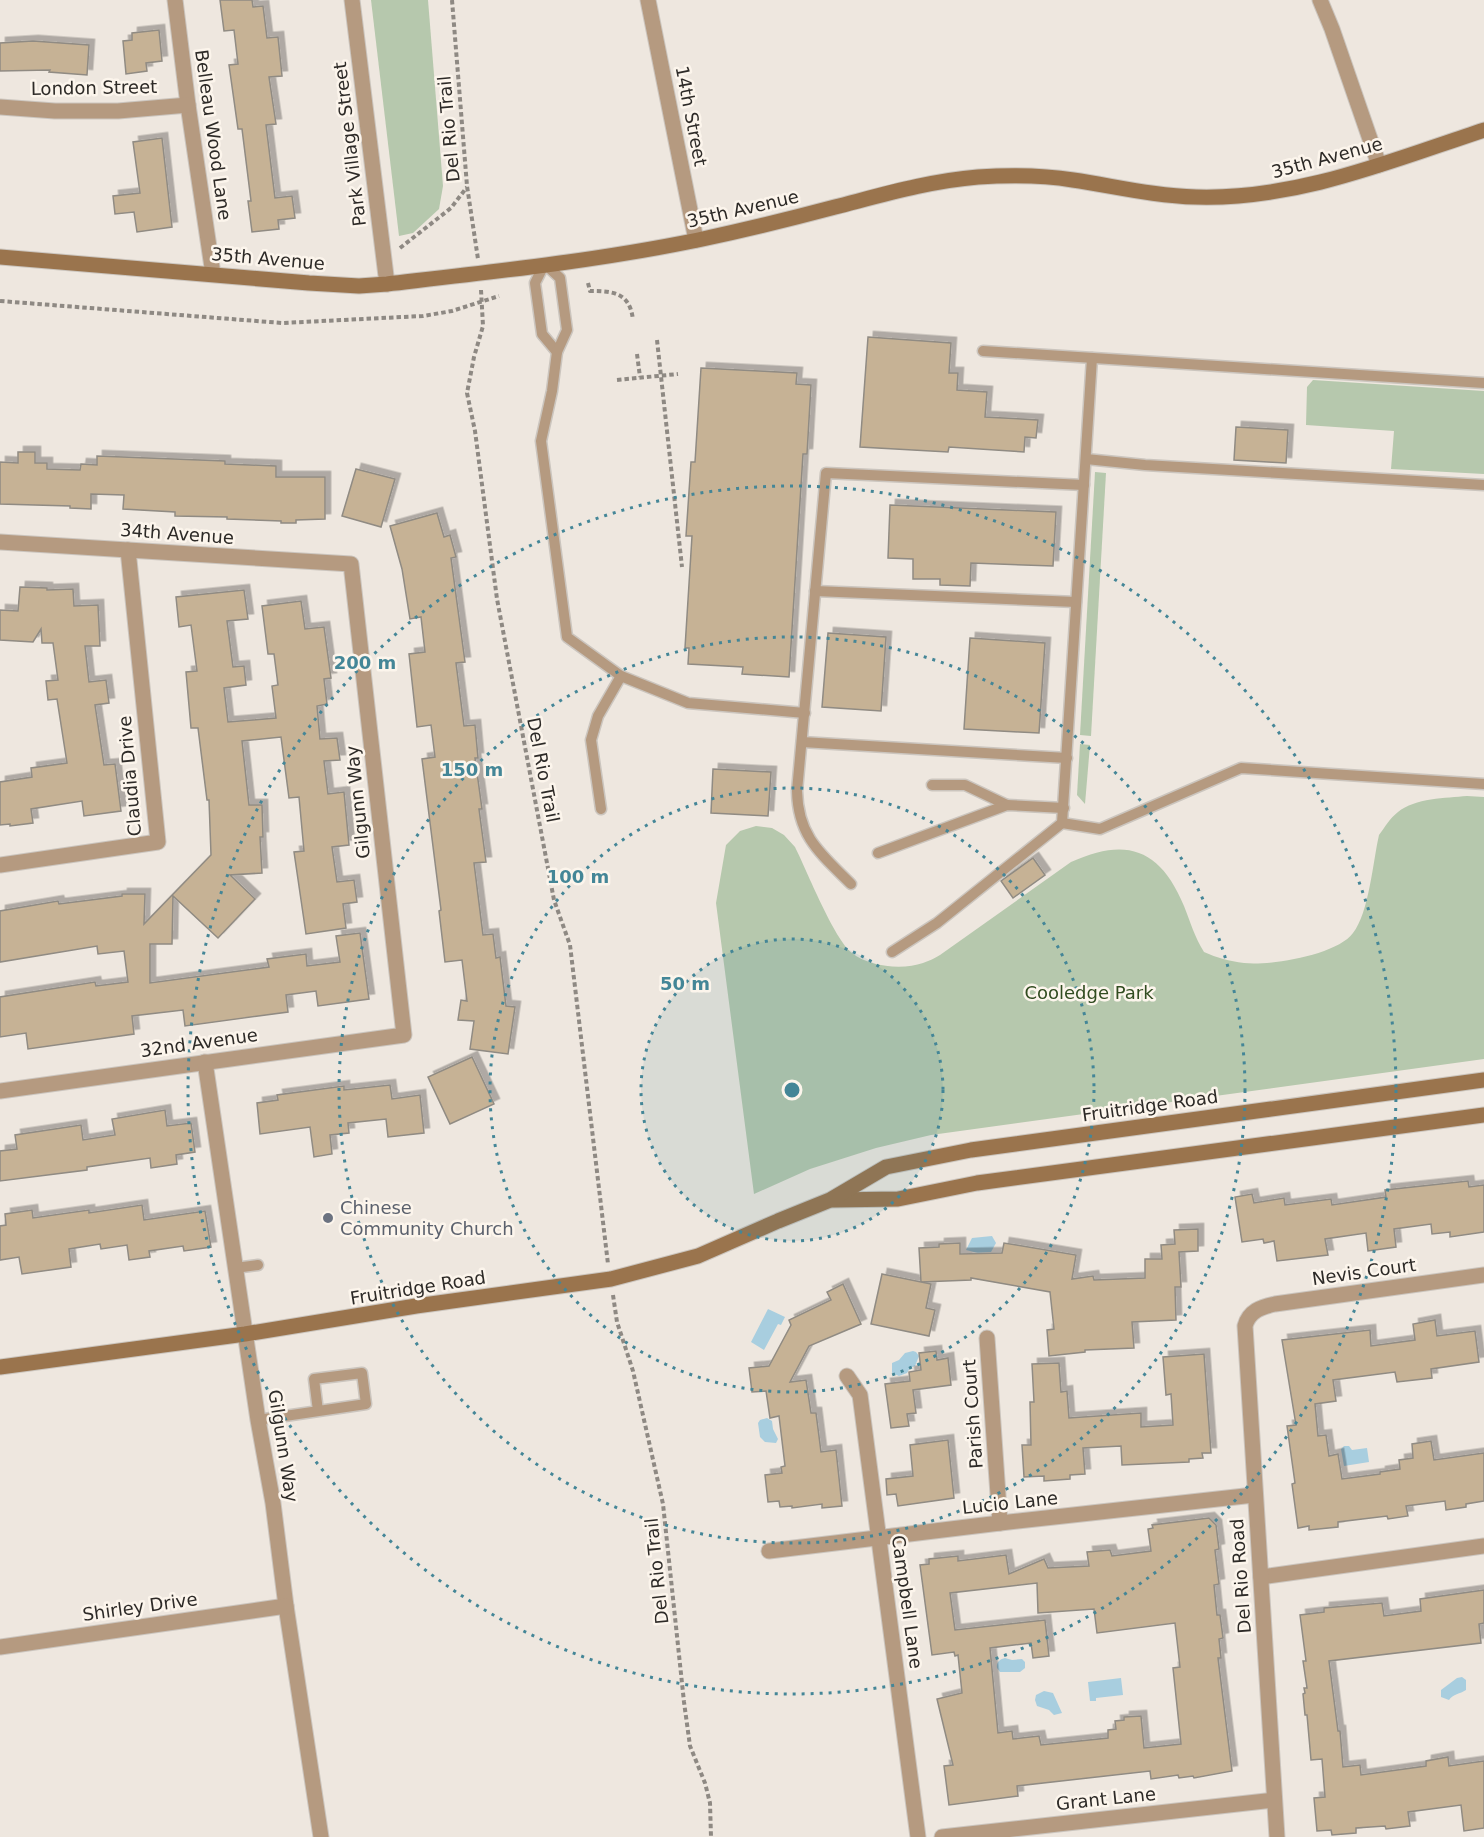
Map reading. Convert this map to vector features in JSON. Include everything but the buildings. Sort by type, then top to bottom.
[{"type":"main road","name":"35th Avenue","points":[[0,257],[359,286],[387,284],[583,261],[788,220],[932,183],[978,177],[1058,178],[1155,194],[1195,197],[1235,197],[1274,193],[1314,185],[1484,129]]},
{"type":"main road","name":"Fruitridge Road","points":[[0,1367],[245,1334],[416,1306],[616,1278],[698,1256],[830,1200],[886,1167],[972,1150],[1484,1080]]},
{"type":"main road","name":"Fruitridge Road","points":[[830,1200],[898,1199],[977,1183],[1484,1115]]},
{"type":"street","name":"Belleau Wood Lane","points":[[175,0],[213,274]]},
{"type":"street","name":"Park Village Street","points":[[352,0],[387,284]]},
{"type":"street","name":"14th Street","points":[[648,0],[696,240]]},
{"type":"street","points":[[1320,0],[1379,165]]},
{"type":"street","name":"London Street","points":[[0,106],[56,111],[118,111],[188,105]]},
{"type":"street","name":"34th Avenue","points":[[0,542],[351,564]]},
{"type":"street","name":"Claudia Drive","points":[[0,865],[158,842],[128,550]]},
{"type":"street","name":"Gilgunn Way","points":[[351,564],[404,1035]]},
{"type":"street","name":"32nd Avenue","points":[[0,1091],[404,1035]]},
{"type":"street","name":"Gilgunn Way","points":[[205,1062],[258,1420],[273,1503],[321,1837]]},
{"type":"street","name":"Nevis Court","points":[[1251,1314],[1265,1306],[1275,1304],[1484,1275]]},
{"type":"street","name":"Del Rio Road","points":[[1251,1314],[1245,1326],[1277,1837]]},
{"type":"street","name":"Parish Court","points":[[987,1338],[1000,1523]]},
{"type":"street","name":"Campbell Lane","points":[[847,1376],[860,1395],[918,1837]]},
{"type":"street","name":"Lucio Lane","points":[[769,1551],[1254,1495]]},
{"type":"street","points":[[1261,1577],[1484,1546]]},
{"type":"street","name":"Shirley Drive","points":[[0,1647],[286,1606]]},
{"type":"street","name":"Grant Lane","points":[[942,1837],[1274,1800]]},
{"type":"lane","points":[[557,352],[542,334],[535,283],[545,265],[560,278],[567,330],[557,352],[552,392],[541,441],[567,637],[621,676],[688,703],[805,713]]},
{"type":"lane","points":[[983,351],[1484,383]]},
{"type":"lane","points":[[892,952],[937,923],[1062,823],[1092,358]]},
{"type":"lane","points":[[1086,459],[1145,465],[1484,485]]},
{"type":"lane","points":[[851,884],[812,843],[801,824],[798,808],[826,473],[1084,485]]},
{"type":"lane","points":[[815,591],[1076,602]]},
{"type":"lane","points":[[601,809],[591,740],[598,716],[621,676]]},
{"type":"lane","points":[[802,742],[1067,758]]},
{"type":"lane","points":[[1062,823],[1101,829],[1241,768],[1484,784]]},
{"type":"lane","points":[[932,785],[965,785],[1006,805],[1064,808]]},
{"type":"lane","points":[[878,852],[1006,805]]},
{"type":"lane","points":[[235,1268],[258,1265]]},
{"type":"lane","points":[[258,1420],[366,1404],[362,1373],[314,1379],[318,1411]]},
{"type":"path","name":"Del Rio Trail","points":[[452,0],[467,186],[477,255]]},
{"type":"path","points":[[384,260],[451,208],[467,186]]},
{"type":"path","points":[[588,283],[590,291],[605,290],[627,300],[633,320]]},
{"type":"path","name":"Del Rio Trail","points":[[482,292],[483,326],[467,393],[476,431],[497,599],[554,900],[570,945],[606,1253]]},
{"type":"path","points":[[0,301],[282,323],[423,316],[452,311],[499,296]]},
{"type":"path","points":[[657,340],[682,567]]},
{"type":"path","points":[[637,354],[640,378]]},
{"type":"path","points":[[617,380],[678,374]]},
{"type":"path","name":"Del Rio Trail","points":[[614,1304],[617,1322],[633,1371],[663,1504],[690,1746],[705,1783],[710,1803],[711,1837]]},
{"type":"green space","points":[[371,0],[428,0],[443,186],[439,209],[413,233],[399,236]]},
{"type":"green space","points":[[1313,380],[1484,391],[1484,474],[1391,469],[1394,431],[1306,425],[1307,387]]},
{"type":"green space","points":[[1095,472],[1106,473],[1091,736],[1080,735]]},
{"type":"green space","points":[[1080,744],[1090,745],[1085,804],[1077,795]]},
{"type":"green space","name":"Cooledge Park","points":[[1467,796],[1484,797],[1484,1059],[931,1135],[876,1148],[810,1169],[754,1194],[716,903],[726,845],[740,831],[756,826],[772,828],[784,835],[795,847],[837,934],[852,953],[877,964],[896,967],[915,965],[932,959],[1071,862],[1108,850],[1139,853],[1152,860],[1164,871],[1175,886],[1204,952],[1244,963],[1270,963],[1318,953],[1345,941],[1353,933],[1363,913],[1379,835],[1398,812],[1413,804]]},
{"type":"water","points":[[992,1236],[996,1243],[991,1252],[978,1253],[966,1250],[972,1238]]},
{"type":"water","points":[[768,1309],[785,1317],[781,1325],[778,1324],[764,1350],[751,1342]]},
{"type":"water","points":[[913,1351],[919,1356],[915,1366],[899,1376],[892,1373],[892,1363],[899,1360],[905,1353]]},
{"type":"water","points":[[767,1418],[772,1421],[778,1439],[776,1443],[765,1442],[760,1437],[758,1423]]},
{"type":"water","points":[[1349,1446],[1352,1450],[1367,1448],[1369,1462],[1344,1466],[1341,1449]]},
{"type":"water","points":[[1005,1658],[1022,1659],[1025,1662],[1025,1668],[1020,1672],[1000,1672],[997,1664]]},
{"type":"water","points":[[1462,1677],[1466,1680],[1466,1690],[1449,1700],[1441,1697],[1441,1690]]},
{"type":"water","points":[[1121,1678],[1123,1695],[1096,1698],[1096,1701],[1090,1701],[1088,1682]]},
{"type":"water","points":[[1044,1691],[1053,1693],[1062,1713],[1054,1715],[1049,1710],[1037,1706],[1036,1695]]},
{"type":"place","name":"Chinese Community Church","points":[[328,1218]]}]
